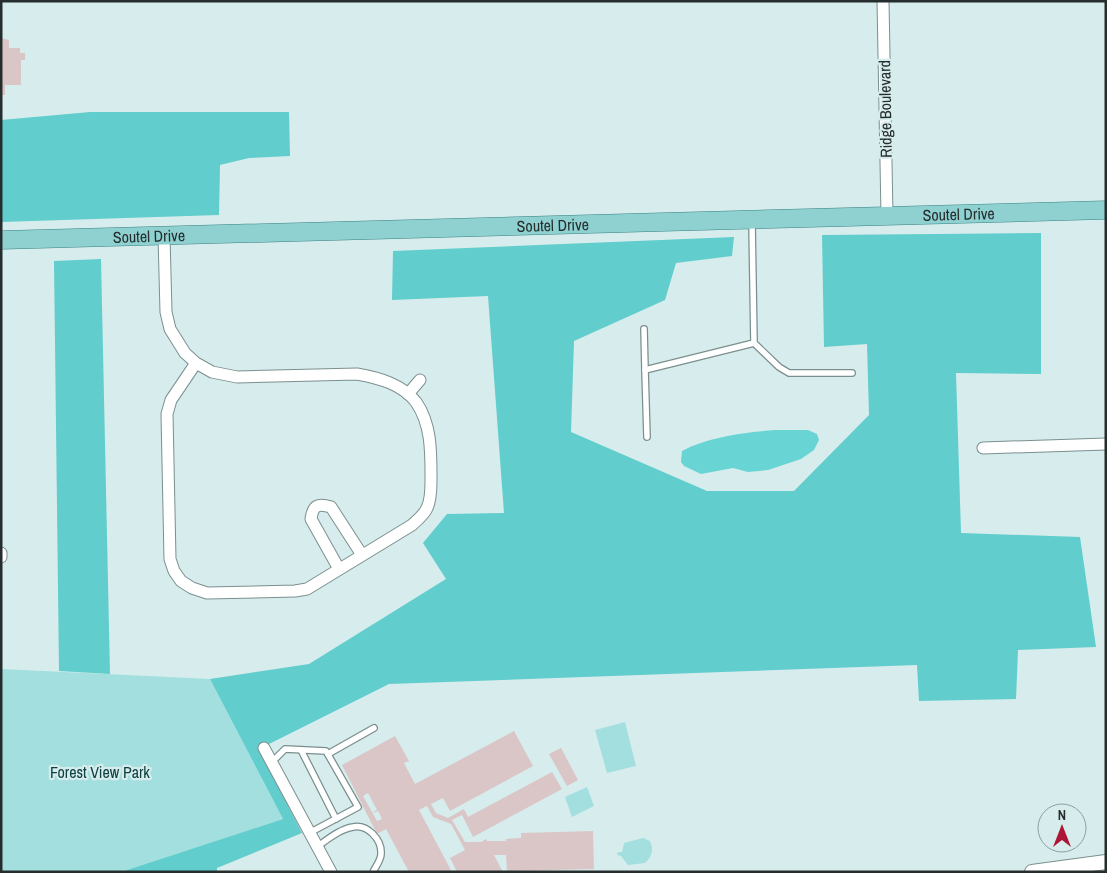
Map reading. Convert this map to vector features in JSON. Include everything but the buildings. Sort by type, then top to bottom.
[{"type":"main road","name":"Soutel Drive","points":[[1,240],[1106,210]]},
{"type":"street","name":"Ridge Boulevard","points":[[883,1],[887,216]]},
{"type":"street","points":[[164,236],[166,312],[170,329],[185,353],[196,363],[212,372],[237,377],[357,374],[376,377],[394,385],[415,401],[422,413],[427,428],[430,443],[431,471],[428,508],[412,525],[307,589],[295,591],[207,593],[192,588],[181,581],[174,571],[170,559],[167,414],[172,400],[196,363]]},
{"type":"street","points":[[408,394],[420,380]]},
{"type":"street","points":[[983,448],[1106,444]]},
{"type":"street","points":[[340,569],[311,519],[312,510],[317,505],[332,506],[362,555]]},
{"type":"street","points":[[264,748],[331,872]]},
{"type":"street","points":[[1032,872],[1106,862]]},
{"type":"lane","points":[[752,220],[754,343],[779,367],[789,373],[852,373]]},
{"type":"lane","points":[[644,329],[647,437]]},
{"type":"lane","points":[[645,370],[754,343]]},
{"type":"lane","points":[[328,754],[374,728]]},
{"type":"lane","points":[[272,762],[285,749],[326,750],[358,807],[311,832]]},
{"type":"lane","points":[[301,750],[336,819]]},
{"type":"lane","points":[[318,846],[350,827],[360,826],[367,828],[376,839],[381,853],[378,864],[373,872]]},
{"type":"green space","name":"Forest View Park","points":[[1,669],[210,679],[283,819],[121,872],[1,872]]},
{"type":"green space","points":[[625,722],[636,766],[607,773],[595,730]]},
{"type":"green space","points":[[587,787],[594,806],[572,817],[565,797]]},
{"type":"green space","points":[[643,838],[650,841],[652,847],[651,856],[645,863],[628,865],[621,856],[617,855],[618,852],[622,852],[624,843]]},
{"type":"shaded area","points":[[90,112],[289,112],[290,156],[249,158],[220,165],[219,215],[1,222],[1,120]]},
{"type":"shaded area","points":[[1041,233],[1041,374],[956,373],[961,533],[1080,537],[1096,647],[1018,650],[1016,699],[919,701],[917,665],[389,684],[259,749],[302,833],[217,868],[217,872],[121,872],[283,819],[210,679],[309,664],[446,579],[423,543],[447,514],[504,513],[488,296],[392,300],[393,251],[734,237],[732,256],[676,263],[665,300],[574,341],[571,432],[707,491],[794,491],[869,415],[867,344],[824,347],[822,235]]},
{"type":"shaded area","points":[[101,259],[110,674],[59,671],[54,261]]},
{"type":"shaded area","points":[[775,430],[808,430],[817,434],[819,440],[814,450],[801,459],[768,470],[748,472],[733,468],[701,474],[684,466],[681,462],[682,451],[703,442],[739,434]]}]
